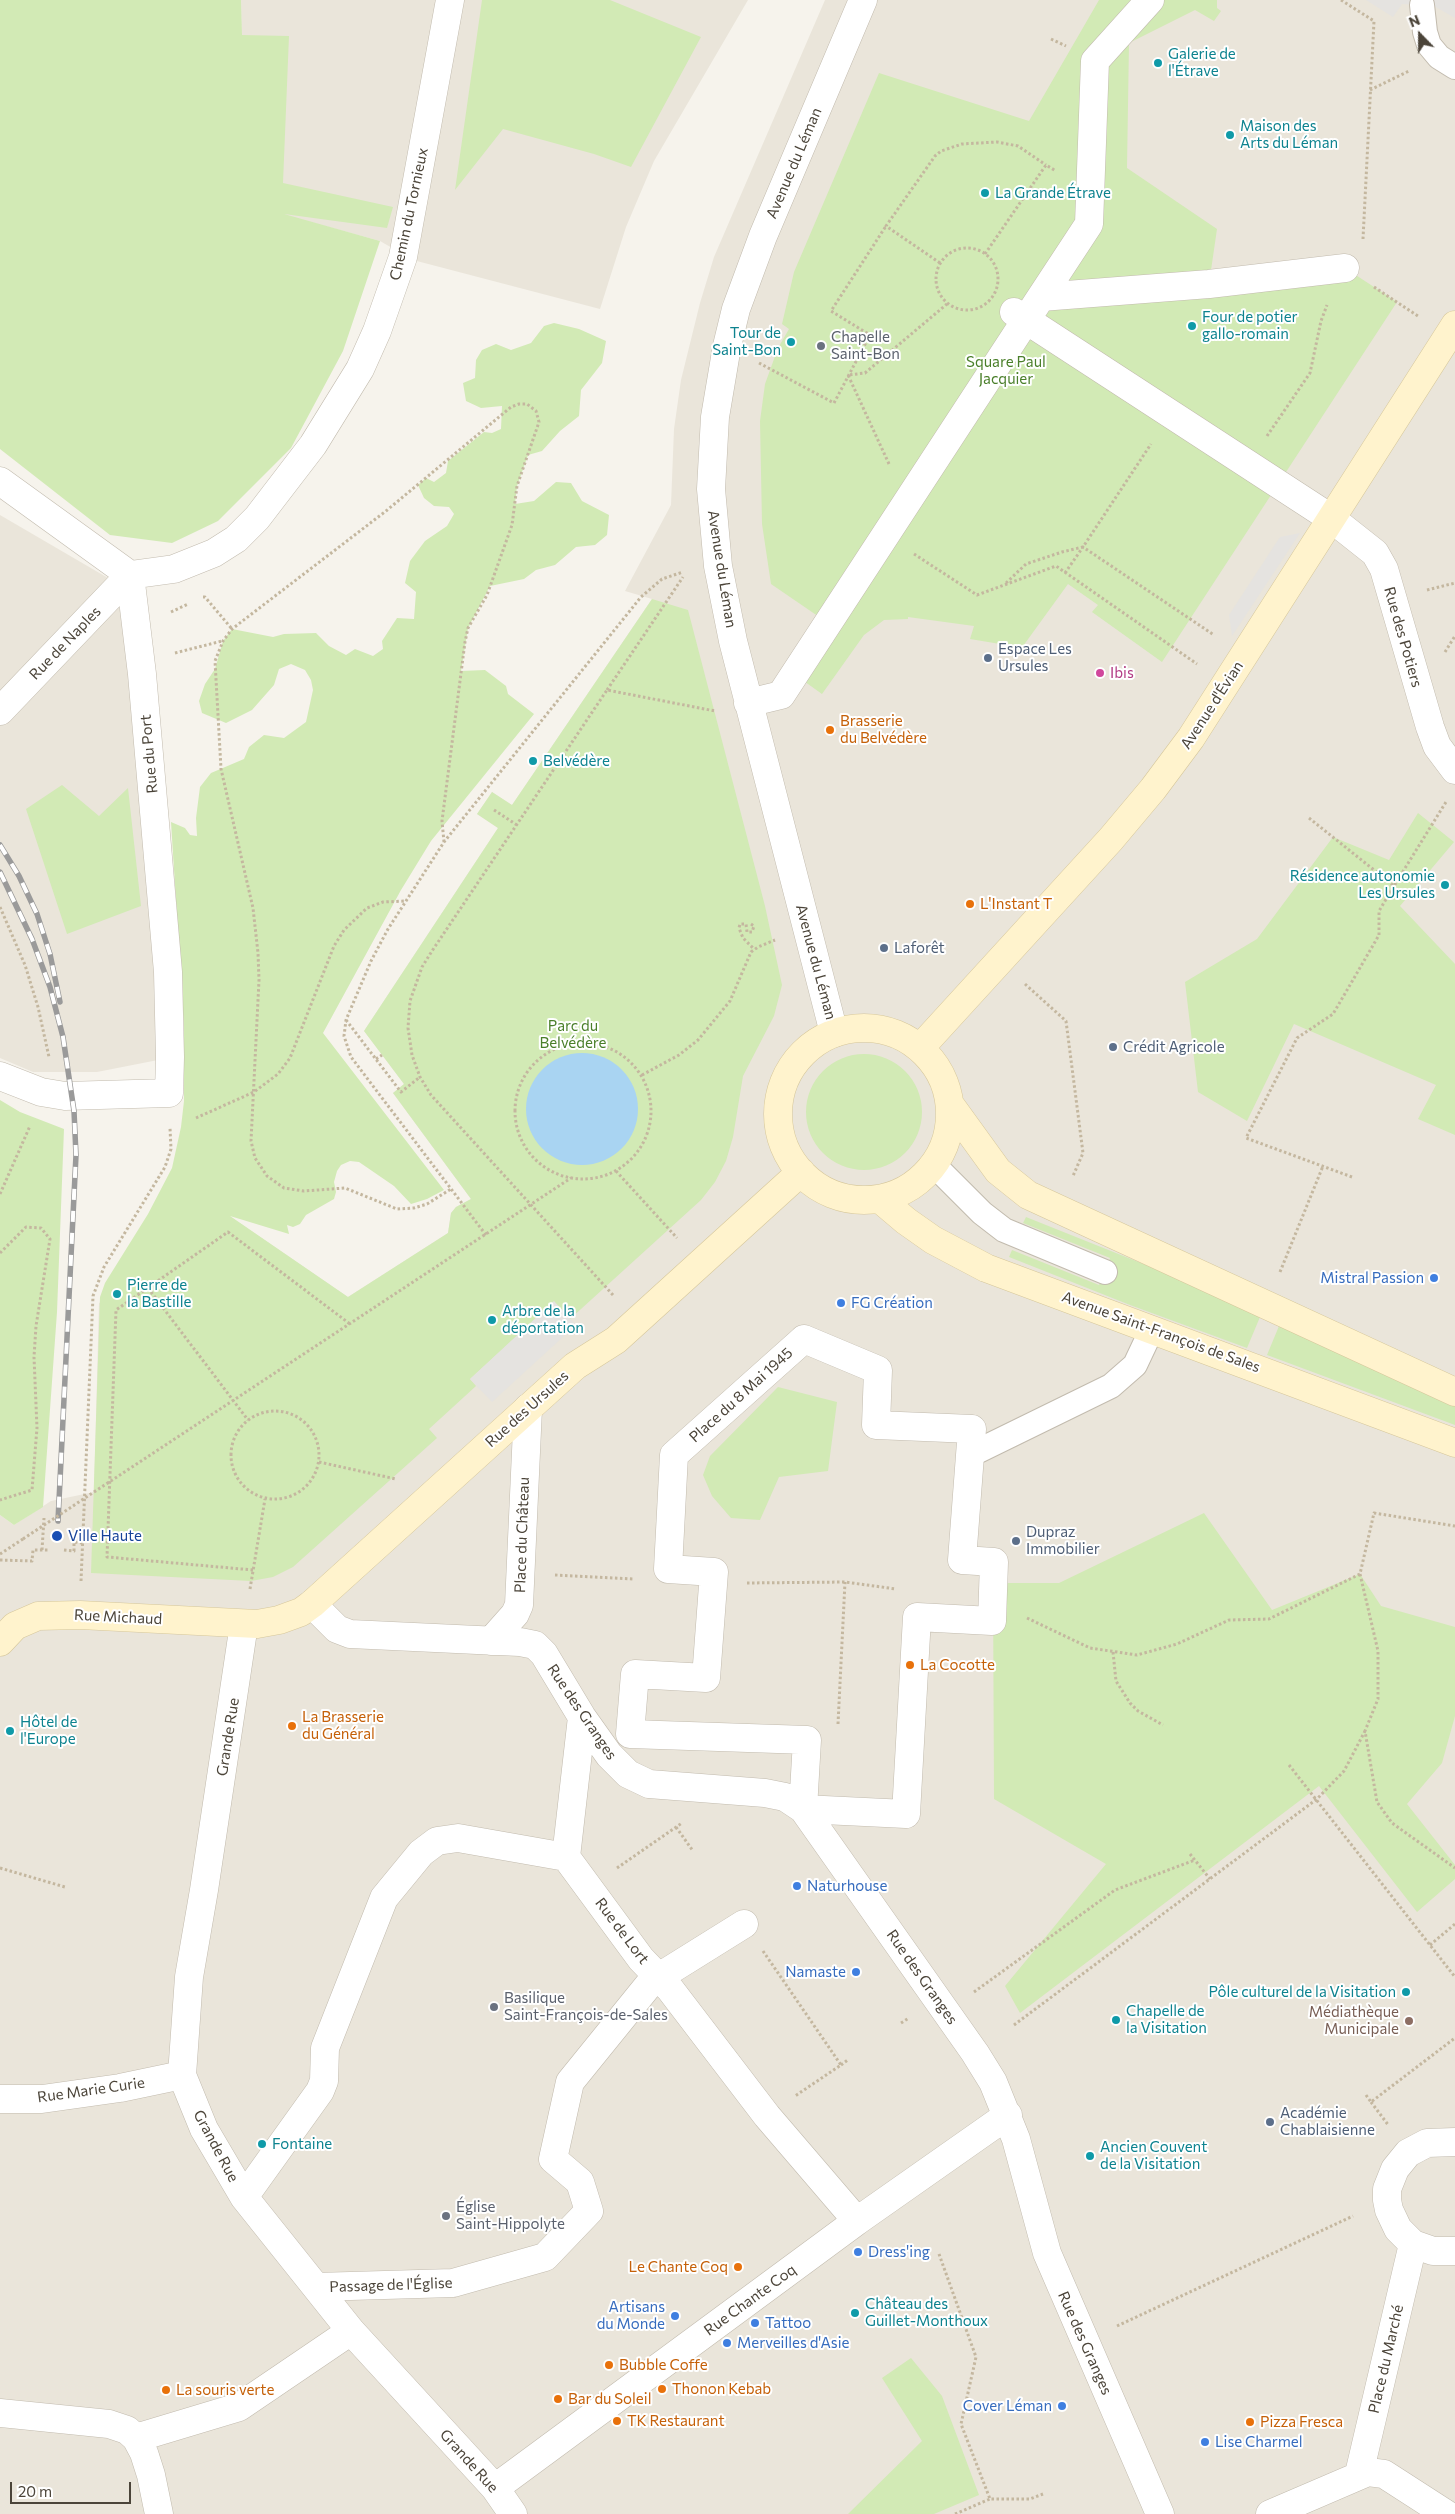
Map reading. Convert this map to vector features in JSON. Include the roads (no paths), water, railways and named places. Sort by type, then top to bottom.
[{"type":"street","name":"Chemin du Tornieux","points":[[130,575],[174,569],[214,553],[236,539],[256,518],[313,445],[356,376],[377,331],[403,256],[450,0]]},
{"type":"street","name":"Avenue du Léman","points":[[834,1033],[748,703],[727,613],[713,526],[711,489],[714,417],[726,346],[748,272],[863,0]]},
{"type":"street","points":[[748,703],[781,695],[886,535],[1020,316],[1041,297],[1088,224],[1091,195],[1095,61],[1150,0]]},
{"type":"street","points":[[1041,297],[1209,284],[1345,268]]},
{"type":"street","points":[[1020,316],[1332,519]]},
{"type":"street","name":"Avenue d'Évian","points":[[920,1048],[1111,839],[1153,789],[1191,738],[1452,331]]},
{"type":"street","points":[[0,481],[130,575]]},
{"type":"street","name":"Rue des Potiers","points":[[1332,519],[1368,547],[1380,560],[1430,728],[1453,782]]},
{"type":"street","name":"Rue de Naples","points":[[0,711],[130,575]]},
{"type":"street","name":"Rue du Port","points":[[0,1076],[47,1093],[82,1097],[169,1092],[168,972],[142,674],[130,575]]},
{"type":"street","points":[[864,1027],[880,1029],[901,1036],[920,1048],[938,1068],[946,1086],[951,1106],[946,1143],[934,1165],[909,1187],[880,1199],[855,1199],[831,1193],[810,1181],[792,1161],[780,1135],[778,1114],[780,1094],[791,1067],[799,1056],[821,1038],[834,1033],[864,1027]]},
{"type":"street","points":[[951,1106],[998,1171],[1028,1195],[1455,1392]]},
{"type":"street","name":"Rue des Ursules","points":[[244,1624],[279,1620],[312,1604],[574,1366],[616,1340],[801,1172]]},
{"type":"street","name":"Avenue Saint-François de Sales","points":[[880,1199],[906,1221],[964,1258],[1455,1443]]},
{"type":"street","name":"Place du 8 Mai 1945","points":[[804,1339],[878,1370],[876,1425],[972,1429],[970,1455],[962,1560],[994,1562],[992,1620],[917,1617],[906,1814],[803,1809],[807,1740],[630,1734],[635,1674],[706,1678],[714,1572],[668,1569],[674,1455],[804,1339]]},
{"type":"street","name":"Place du Château","points":[[491,1641],[518,1609],[528,1408]]},
{"type":"street","points":[[312,1604],[337,1629],[350,1634],[491,1641]]},
{"type":"street","name":"Rue Michaud","points":[[0,1642],[15,1626],[38,1616],[80,1615],[244,1624]]},
{"type":"street","name":"Grande Rue","points":[[244,1624],[189,1977],[182,2075],[204,2129],[244,2196],[351,2331],[495,2488],[513,2514]]},
{"type":"street","name":"Rue des Granges","points":[[491,1641],[528,1643],[539,1648],[582,1717],[618,1765],[638,1779],[649,1784],[765,1793],[785,1797],[803,1809],[985,2067],[1008,2115],[1020,2151],[1046,2253],[1160,2514]]},
{"type":"street","points":[[244,2196],[320,2091],[324,2081],[325,2048],[384,1898],[420,1853],[437,1841],[458,1838],[566,1857],[582,1717]]},
{"type":"street","name":"Rue de Lort","points":[[566,1857],[641,1960],[659,1977],[756,2099],[767,2116],[857,2221]]},
{"type":"street","points":[[659,1977],[744,1924]]},
{"type":"street","name":"Passage de l'Église","points":[[316,2287],[452,2283],[545,2257],[589,2211],[580,2182],[553,2159],[570,2082],[651,1982],[659,1977]]},
{"type":"street","name":"Rue Marie Curie","points":[[0,2099],[52,2097],[120,2088],[182,2075]]},
{"type":"street","name":"Rue Chante Coq","points":[[495,2488],[857,2221],[1008,2115]]},
{"type":"street","points":[[1455,2142],[1427,2143],[1408,2153],[1395,2169],[1387,2189],[1387,2200],[1392,2220],[1413,2244],[1433,2251],[1455,2251]]},
{"type":"street","name":"Place du Marché","points":[[1359,2474],[1413,2244]]},
{"type":"street","points":[[136,2438],[231,2411],[249,2401],[351,2331]]},
{"type":"street","points":[[0,2413],[118,2425],[136,2438],[152,2475],[160,2514]]},
{"type":"street","points":[[1270,2514],[1359,2474],[1368,2472],[1384,2474],[1446,2514]]},
{"type":"lane","points":[[1422,5],[1427,39],[1447,62]]},
{"type":"lane","points":[[934,1165],[982,1213],[1004,1230],[1105,1272]]},
{"type":"lane","points":[[970,1455],[1111,1386],[1135,1365],[1152,1329]]},
{"type":"water","points":[[582,1053],[593,1054],[603,1058],[621,1070],[633,1088],[637,1098],[637,1120],[633,1130],[621,1148],[603,1160],[593,1164],[582,1165],[571,1164],[561,1160],[543,1148],[531,1130],[527,1120],[526,1109],[527,1098],[531,1088],[543,1070],[561,1058],[571,1054]]},
{"type":"railway","points":[[0,845],[19,876],[37,914],[50,954],[60,1002]]},
{"type":"railway","points":[[0,872],[32,939],[50,987],[63,1037],[74,1111],[76,1155],[58,1521]]},
{"type":"place","name":"Galerie de l'Étrave","points":[[1158,63]]},
{"type":"place","name":"Maison des Arts du Léman","points":[[1230,135]]},
{"type":"place","name":"La Grande Étrave","points":[[985,193]]},
{"type":"place","name":"Four de potier gallo-romain","points":[[1192,326]]},
{"type":"place","name":"Tour de Saint-Bon","points":[[791,342]]},
{"type":"place","name":"Chapelle Saint-Bon","points":[[821,346]]},
{"type":"place","name":"Espace Les Ursules","points":[[988,658]]},
{"type":"place","name":"Ibis","points":[[1100,673]]},
{"type":"place","name":"Brasserie du Belvédère","points":[[830,730]]},
{"type":"place","name":"Belvédère","points":[[533,761]]},
{"type":"place","name":"Résidence autonomie Les Ursules","points":[[1445,885]]},
{"type":"place","name":"L'Instant T","points":[[970,904]]},
{"type":"place","name":"Laforêt","points":[[884,948]]},
{"type":"place","name":"Crédit Agricole","points":[[1113,1047]]},
{"type":"place","name":"Mistral Passion","points":[[1434,1278]]},
{"type":"place","name":"Pierre de la Bastille","points":[[117,1294]]},
{"type":"place","name":"FG Création","points":[[841,1303]]},
{"type":"place","name":"Arbre de la déportation","points":[[492,1320]]},
{"type":"place","name":"Ville Haute","points":[[57,1536]]},
{"type":"place","name":"Dupraz Immobilier","points":[[1016,1541]]},
{"type":"place","name":"La Cocotte","points":[[910,1665]]},
{"type":"place","name":"La Brasserie du Général","points":[[292,1726]]},
{"type":"place","name":"Hôtel de l'Europe","points":[[10,1731]]},
{"type":"place","name":"Naturhouse","points":[[797,1886]]},
{"type":"place","name":"Namaste","points":[[856,1972]]},
{"type":"place","name":"Pôle culturel de la Visitation","points":[[1406,1992]]},
{"type":"place","name":"Basilique Saint-François-de-Sales","points":[[494,2007]]},
{"type":"place","name":"Chapelle de la Visitation","points":[[1116,2020]]},
{"type":"place","name":"Médiathèque Municipale","points":[[1409,2021]]},
{"type":"place","name":"Académie Chablaisienne","points":[[1270,2122]]},
{"type":"place","name":"Fontaine","points":[[262,2144]]},
{"type":"place","name":"Ancien Couvent de la Visitation","points":[[1090,2156]]},
{"type":"place","name":"Église Saint-Hippolyte","points":[[446,2216]]},
{"type":"place","name":"Dress'ing","points":[[858,2252]]},
{"type":"place","name":"Le Chante Coq","points":[[738,2267]]},
{"type":"place","name":"Château des Guillet-Monthoux","points":[[855,2313]]},
{"type":"place","name":"Artisans du Monde","points":[[675,2316]]},
{"type":"place","name":"Tattoo","points":[[755,2323]]},
{"type":"place","name":"Merveilles d'Asie","points":[[727,2343]]},
{"type":"place","name":"Bubble Coffe","points":[[609,2365]]},
{"type":"place","name":"Thonon Kebab","points":[[662,2389]]},
{"type":"place","name":"La souris verte","points":[[166,2390]]},
{"type":"place","name":"Bar du Soleil","points":[[558,2399]]},
{"type":"place","name":"Cover Léman","points":[[1062,2406]]},
{"type":"place","name":"TK Restaurant","points":[[617,2421]]},
{"type":"place","name":"Pizza Fresca","points":[[1250,2422]]},
{"type":"place","name":"Lise Charmel","points":[[1205,2442]]},
{"type":"park label","name":"Square Paul Jacquier","points":[[1006,370]]},
{"type":"park label","name":"Parc du Belvédère","points":[[573,1034]]}]
